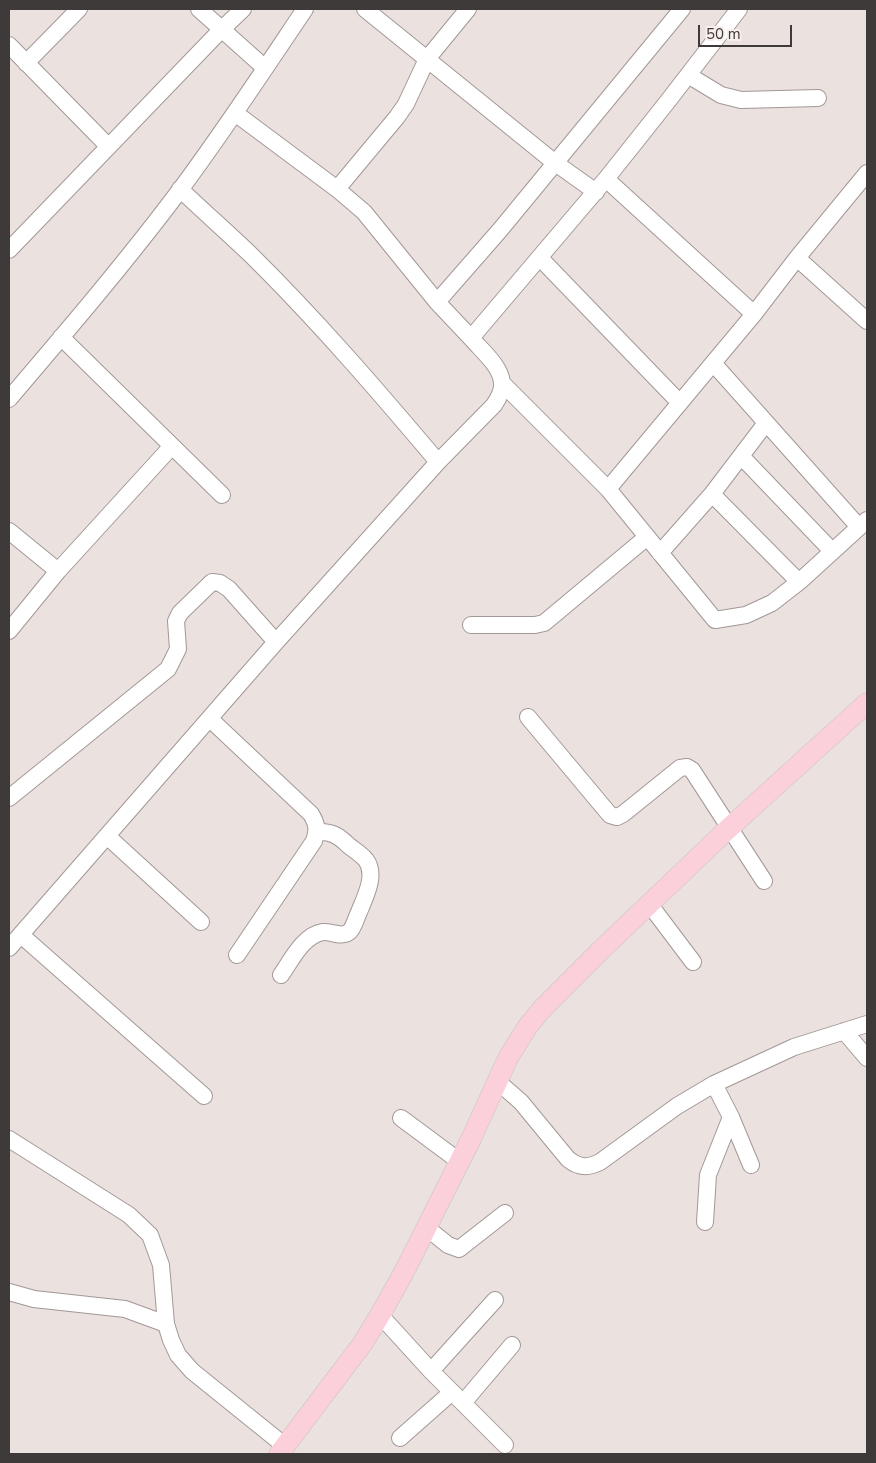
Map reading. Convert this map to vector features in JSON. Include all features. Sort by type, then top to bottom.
[{"type":"main road","points":[[282,1450],[363,1343],[380,1315],[427,1228],[497,1081],[528,1026],[541,1010],[601,950],[729,828],[867,703]]},
{"type":"street","points":[[26,63],[79,9]]},
{"type":"street","points":[[198,9],[265,68]]},
{"type":"street","points":[[9,250],[243,9]]},
{"type":"street","points":[[9,400],[180,190],[235,113],[305,9]]},
{"type":"street","points":[[365,9],[554,162],[596,192]]},
{"type":"street","points":[[338,189],[397,117],[406,104],[427,59],[468,9]]},
{"type":"street","points":[[437,302],[500,230],[554,162],[682,9]]},
{"type":"street","points":[[471,338],[596,192],[739,9]]},
{"type":"street","points":[[9,45],[108,146]]},
{"type":"street","points":[[688,75],[721,95],[741,100],[818,98]]},
{"type":"street","points":[[235,113],[338,189],[376,226],[437,302],[471,338],[497,370],[503,384],[608,488],[715,620],[746,615],[764,608],[799,582],[863,523],[766,423],[713,363]]},
{"type":"street","points":[[608,488],[754,314],[867,173]]},
{"type":"street","points":[[606,179],[754,314]]},
{"type":"street","points":[[180,190],[295,300],[364,375],[438,462]]},
{"type":"street","points":[[540,258],[680,403]]},
{"type":"street","points":[[797,258],[867,322]]},
{"type":"street","points":[[61,337],[222,494]]},
{"type":"street","points":[[9,948],[276,642],[438,462],[494,405],[500,396],[503,384]]},
{"type":"street","points":[[660,553],[712,494],[766,423]]},
{"type":"street","points":[[9,631],[58,571],[172,446]]},
{"type":"street","points":[[741,456],[832,551]]},
{"type":"street","points":[[712,494],[799,582]]},
{"type":"street","points":[[9,531],[58,571]]},
{"type":"street","points":[[471,625],[535,625],[544,623],[647,537]]},
{"type":"street","points":[[9,798],[168,669],[178,649],[176,621],[180,613],[212,582],[220,583],[229,589],[276,642]]},
{"type":"street","points":[[528,717],[610,815],[617,817],[623,814],[680,768],[686,767],[692,770],[764,881]]},
{"type":"street","points":[[210,719],[311,814],[317,823],[318,832],[314,841],[237,956]]},
{"type":"street","points":[[281,975],[300,948],[314,934],[324,932],[348,933],[366,896],[370,881],[370,868],[366,860],[338,836],[332,833],[318,832]]},
{"type":"street","points":[[107,836],[201,922]]},
{"type":"street","points":[[650,905],[693,962]]},
{"type":"street","points":[[21,935],[204,1096]]},
{"type":"street","points":[[497,1081],[521,1102],[568,1159],[574,1164],[591,1166],[600,1162],[677,1106],[714,1084],[794,1047],[867,1024]]},
{"type":"street","points":[[844,1031],[867,1058]]},
{"type":"street","points":[[714,1084],[732,1117],[751,1165]]},
{"type":"street","points":[[705,1222],[708,1175],[732,1117]]},
{"type":"street","points":[[401,1118],[459,1162]]},
{"type":"street","points":[[9,1139],[129,1215],[150,1234],[161,1265],[166,1324],[178,1355],[192,1371],[282,1450]]},
{"type":"street","points":[[427,1228],[448,1246],[459,1249],[505,1213]]},
{"type":"street","points":[[9,1292],[34,1299],[125,1309],[166,1324]]},
{"type":"street","points":[[431,1371],[495,1300]]},
{"type":"street","points":[[380,1315],[431,1371],[505,1445]]},
{"type":"street","points":[[400,1438],[457,1397],[512,1345]]}]
